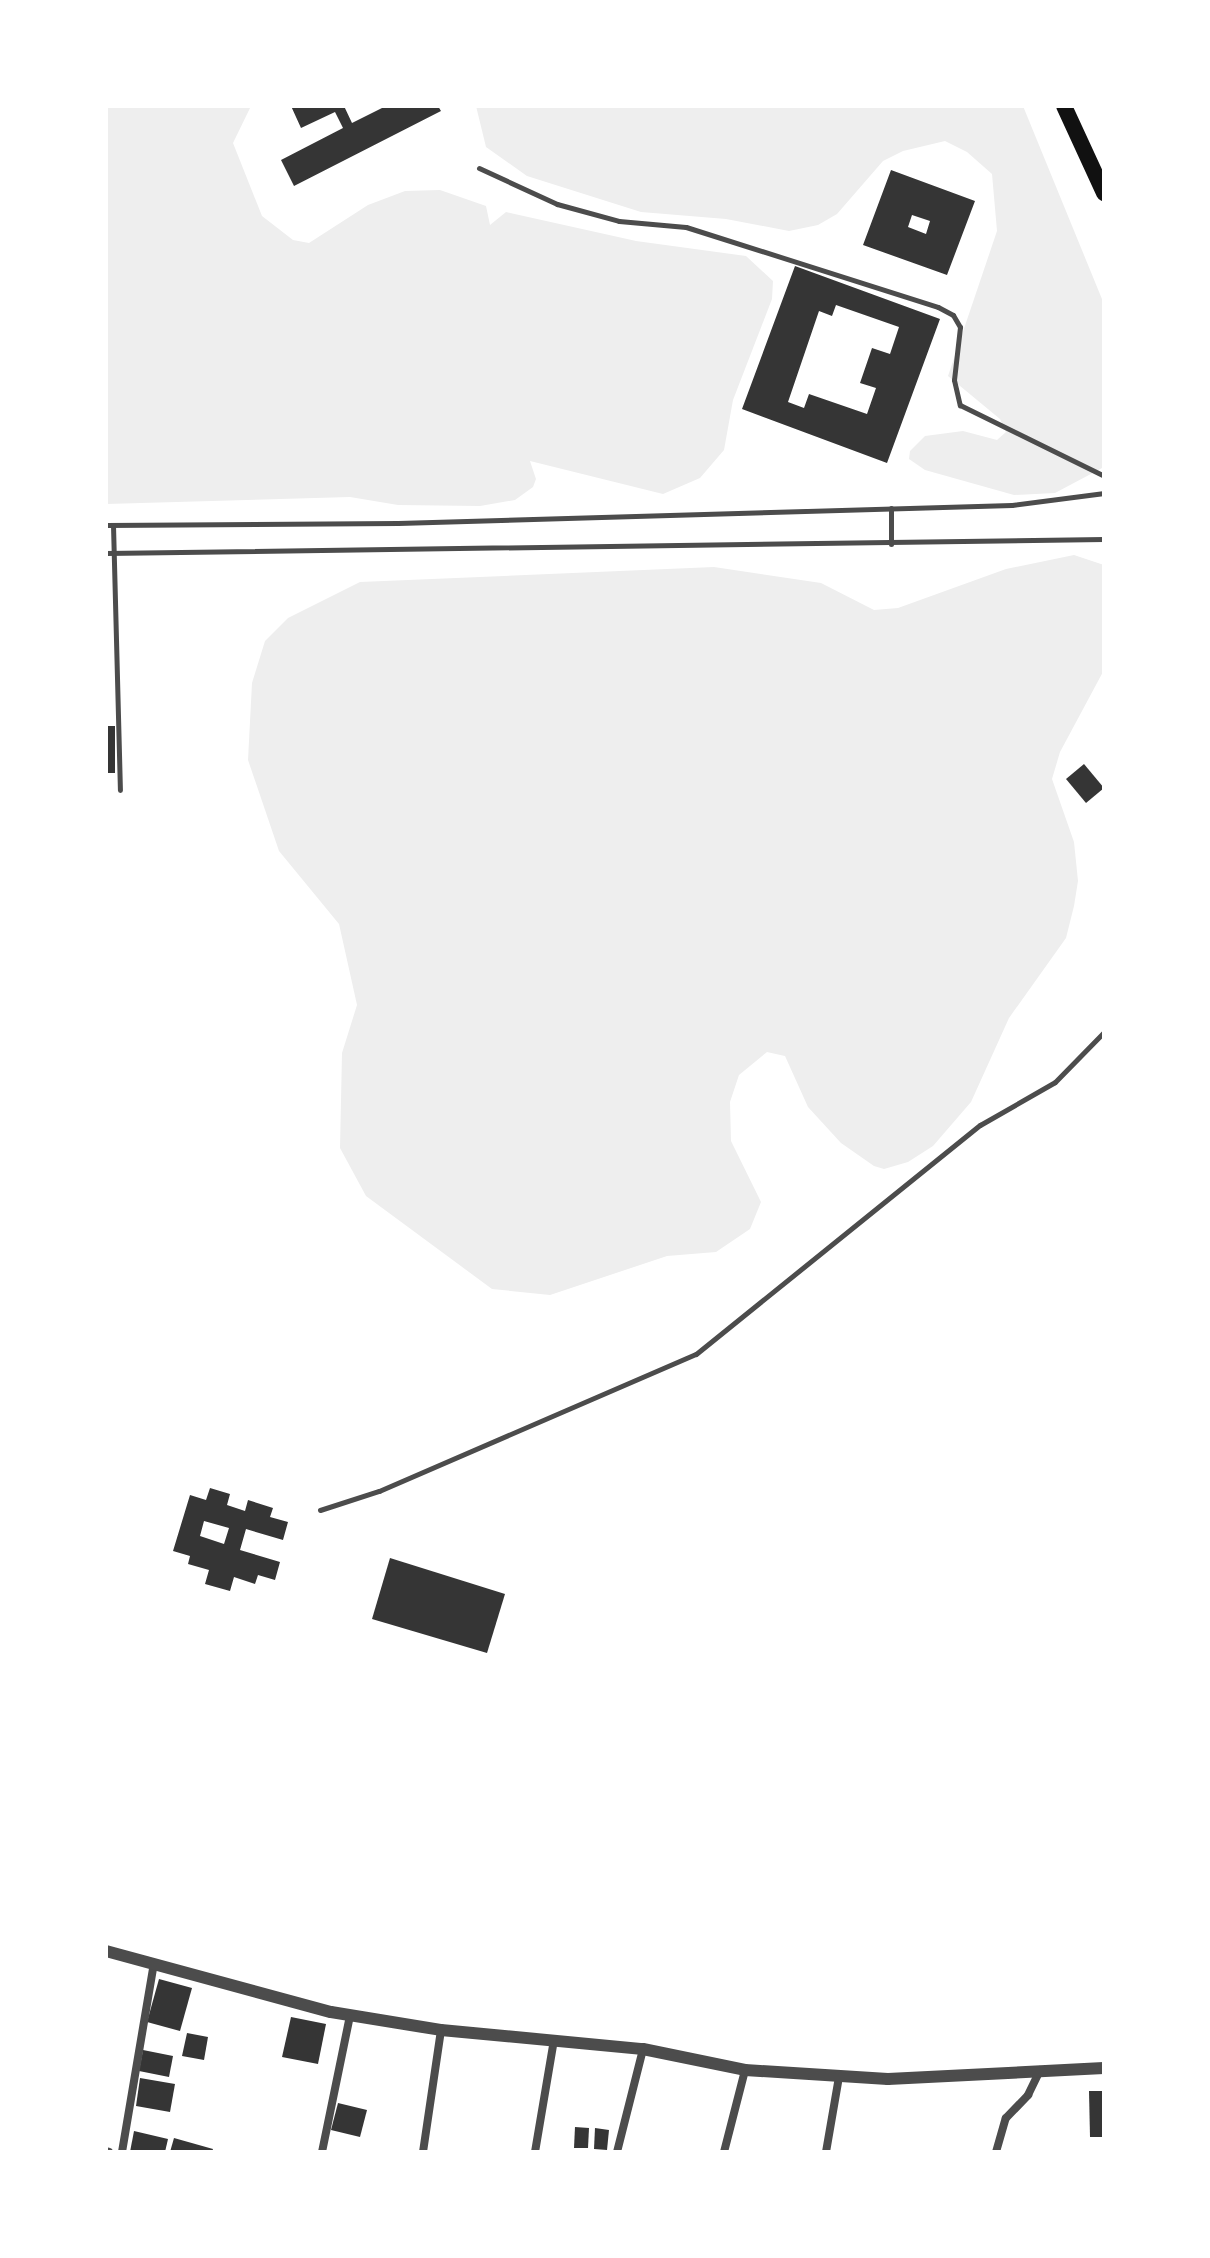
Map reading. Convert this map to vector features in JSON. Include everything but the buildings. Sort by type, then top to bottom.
[{"type":"highway","points":[[1064,106],[1104,193]]},
{"type":"street","points":[[106,1951],[350,2015],[441,2030],[643,2049],[745,2070],[888,2079],[1104,2068]]},
{"type":"street","points":[[122,2152],[154,1963]]},
{"type":"street","points":[[322,2152],[350,2015]]},
{"type":"street","points":[[423,2152],[441,2030]]},
{"type":"street","points":[[535,2152],[554,2040]]},
{"type":"street","points":[[617,2152],[643,2049]]},
{"type":"street","points":[[996,2152],[1006,2118],[1028,2095],[1041,2069]]},
{"type":"street","points":[[724,2152],[745,2070]]},
{"type":"street","points":[[826,2152],[839,2077]]},
{"type":"lane","points":[[479,168],[557,204],[619,221],[686,227],[938,307],[953,315],[960,327],[954,380],[960,405],[1104,476]]},
{"type":"lane","points":[[120,790],[115,553],[110,525],[398,523],[1012,505],[1104,493]]},
{"type":"lane","points":[[891,508],[891,544]]},
{"type":"lane","points":[[106,553],[1102,541]]},
{"type":"lane","points":[[320,1510],[379,1491],[696,1354],[980,1125],[1055,1082],[1104,1032]]},
{"type":"shaded area","points":[[106,106],[251,106],[233,143],[262,216],[293,240],[309,243],[368,205],[405,191],[440,190],[486,206],[490,225],[506,212],[636,241],[746,256],[773,281],[772,299],[733,400],[724,450],[700,478],[663,494],[530,461],[536,479],[533,487],[515,500],[480,506],[398,505],[350,497],[106,504]]},
{"type":"shaded area","points":[[476,106],[1023,106],[1104,304],[1104,467],[1055,493],[1014,495],[925,470],[909,459],[910,451],[925,436],[963,431],[997,440],[1006,432],[1000,419],[948,376],[997,231],[992,174],[967,152],[945,141],[903,151],[883,161],[837,214],[818,225],[789,231],[726,219],[641,212],[527,176],[486,147]]},
{"type":"shaded area","points":[[1074,555],[1104,565],[1104,670],[1060,752],[1052,779],[1074,842],[1078,881],[1074,906],[1066,938],[1009,1018],[971,1102],[933,1146],[908,1162],[884,1169],[874,1166],[841,1143],[808,1107],[785,1056],[767,1052],[739,1075],[730,1102],[731,1141],[761,1202],[750,1229],[716,1252],[667,1256],[550,1295],[492,1289],[366,1196],[340,1148],[342,1053],[357,1005],[339,924],[279,851],[248,760],[252,683],[265,641],[288,618],[360,582],[714,567],[821,583],[874,610],[898,608],[1006,569]]}]
